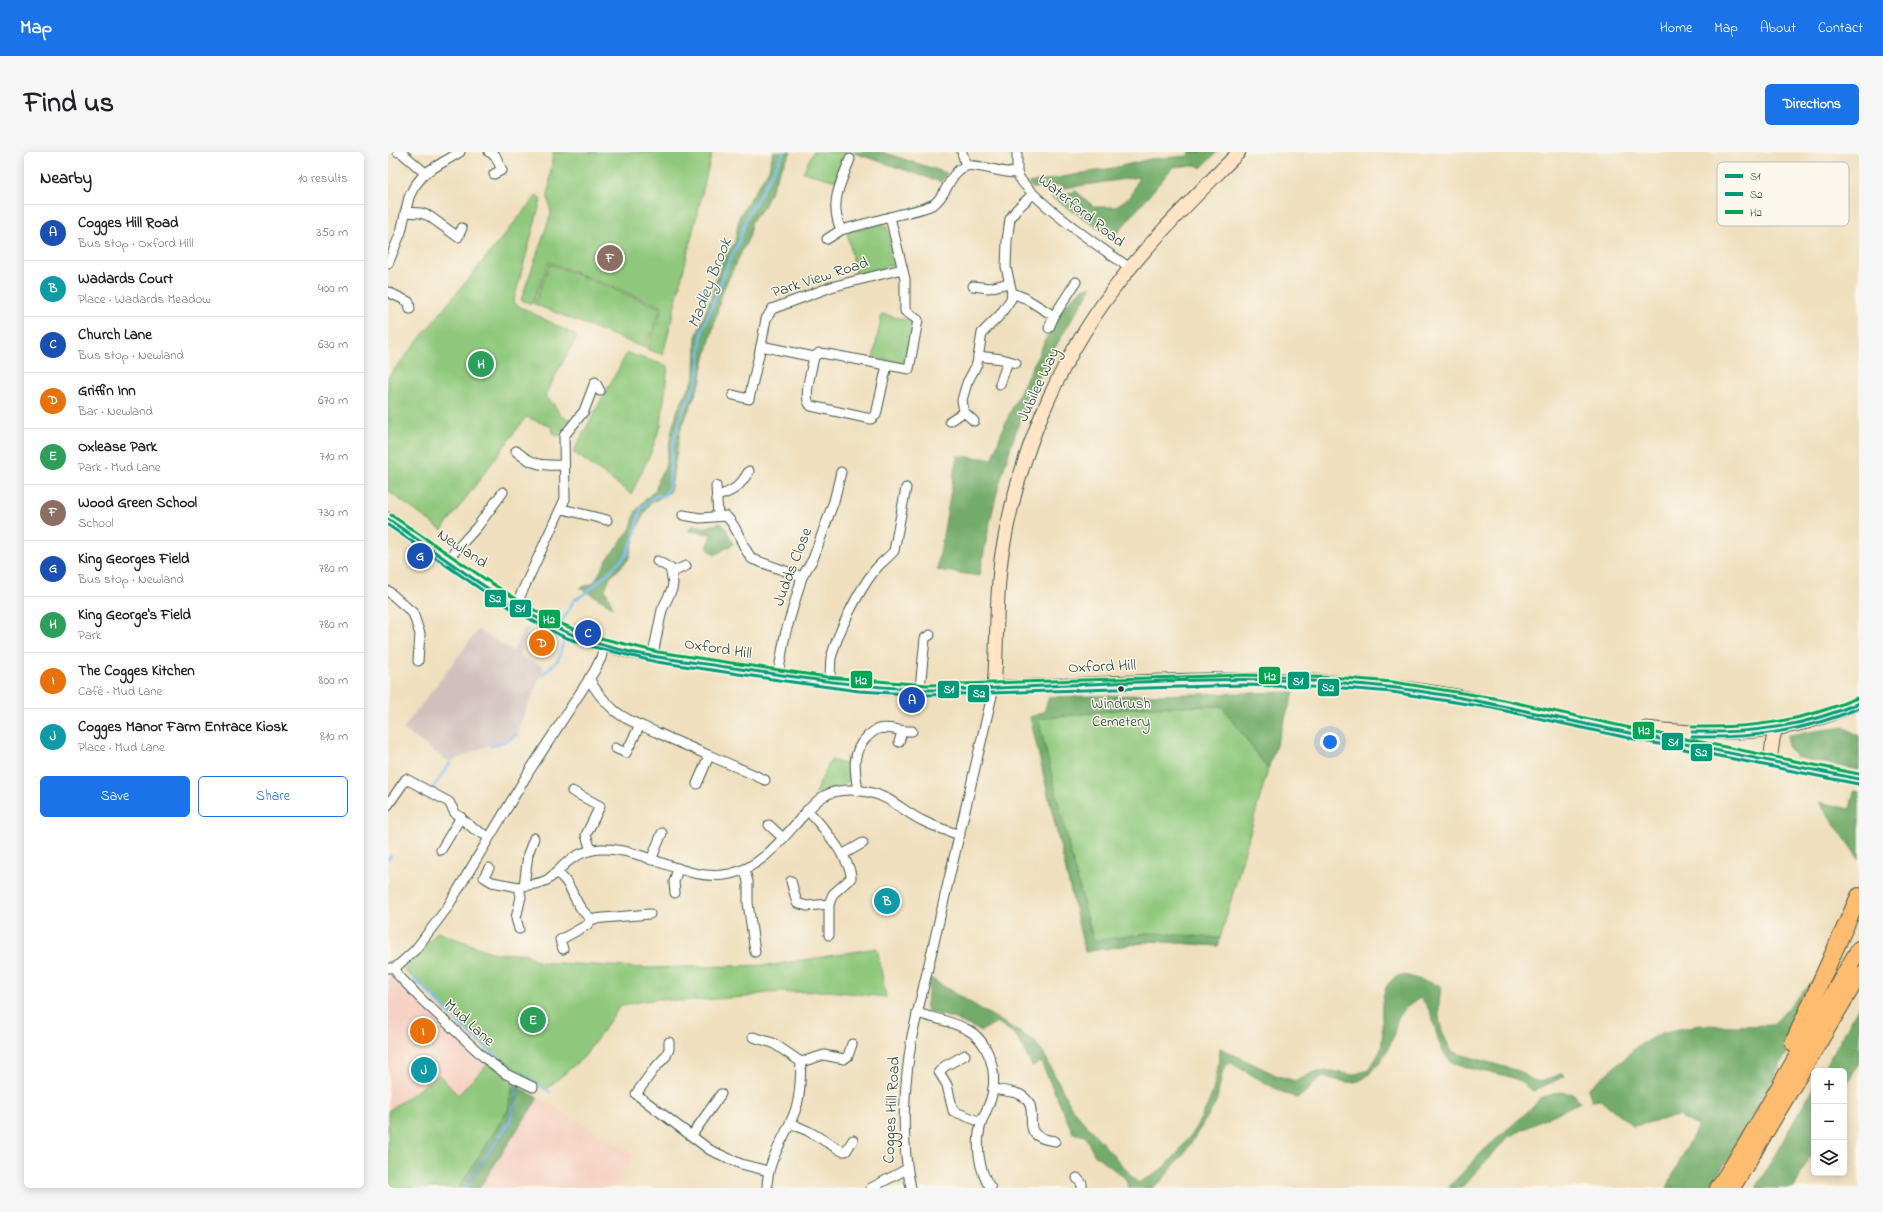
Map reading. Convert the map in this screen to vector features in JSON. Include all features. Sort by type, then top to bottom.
[{"type":"highway","points":[[1749,1139],[1859,896]]},
{"type":"highway","points":[[1718,1188],[1749,1139],[1859,949]]},
{"type":"highway","points":[[1732,1188],[1859,975]]},
{"type":"highway","points":[[1836,1014],[1859,985]]},
{"type":"main road","name":"Jubilee Way","points":[[994,688],[999,574],[1010,513],[1024,462],[1042,414],[1070,356],[1095,314],[1130,268],[1160,234],[1238,152]]},
{"type":"main road","name":"Newland","points":[[388,518],[448,560],[545,623],[604,645]]},
{"type":"main road","name":"Oxford Hill","points":[[604,645],[668,658],[778,675],[881,688],[971,690],[1285,679],[1394,687],[1451,694],[1770,762],[1859,779]]},
{"type":"main road","points":[[1612,729],[1637,727],[1706,732],[1776,728],[1812,721],[1859,703]]},
{"type":"main road","points":[[1770,762],[1776,728]]},
{"type":"street","points":[[401,152],[425,173]]},
{"type":"street","points":[[388,264],[391,247],[401,232],[409,196],[414,187],[425,173],[460,152]]},
{"type":"street","points":[[489,152],[495,155],[498,172],[511,173]]},
{"type":"street","points":[[827,239],[841,230],[934,204],[942,196],[955,174],[966,166],[962,152]]},
{"type":"street","points":[[1017,152],[1018,173]]},
{"type":"street","points":[[841,230],[836,217],[835,204],[850,159]]},
{"type":"street","name":"Waterford Road","points":[[966,166],[973,166],[1010,174],[1018,173],[1023,182],[1034,194],[1130,268]]},
{"type":"street","points":[[974,421],[964,412],[962,400],[964,391],[974,371],[982,333],[1006,307],[1012,293],[1006,267],[1009,224],[1017,209],[1034,194]]},
{"type":"street","points":[[405,212],[421,213],[430,216],[458,237],[462,228]]},
{"type":"street","points":[[887,365],[876,415],[871,419],[811,406],[808,404],[807,397],[814,357],[819,352],[909,369],[918,327],[918,320],[905,311],[903,300],[906,289],[890,217]]},
{"type":"street","name":"Park View Road","points":[[761,346],[766,319],[772,309],[831,287],[902,269]]},
{"type":"street","points":[[1049,328],[1054,316],[1076,282]]},
{"type":"street","points":[[972,286],[989,288],[1009,283]]},
{"type":"street","points":[[388,292],[411,303]]},
{"type":"street","points":[[1012,293],[1025,298],[1054,316]]},
{"type":"street","points":[[733,395],[752,400],[761,346],[814,357]]},
{"type":"street","points":[[978,356],[1012,362],[1000,384]]},
{"type":"street","points":[[516,605],[562,509],[565,499],[564,436],[584,411],[595,382],[600,392]]},
{"type":"street","points":[[950,421],[964,412]]},
{"type":"street","points":[[516,451],[526,460],[534,463],[551,466],[564,465]]},
{"type":"street","points":[[717,496],[729,493],[740,485],[749,470]]},
{"type":"street","name":"Judds Close","points":[[778,675],[785,635],[802,577],[812,559],[834,501],[841,472]]},
{"type":"street","points":[[716,486],[718,516]]},
{"type":"street","points":[[829,682],[831,660],[834,650],[861,590],[876,569],[889,558],[894,550],[906,488]]},
{"type":"street","points":[[448,560],[477,527],[503,492]]},
{"type":"street","points":[[562,509],[607,520]]},
{"type":"street","points":[[683,515],[700,518],[726,516],[733,522],[747,552],[752,559],[802,577]]},
{"type":"street","points":[[653,654],[662,610],[672,590],[672,572],[670,568],[657,561]]},
{"type":"street","points":[[672,572],[686,566]]},
{"type":"street","points":[[388,591],[413,613],[420,634],[418,661]]},
{"type":"street","points":[[920,689],[925,638],[930,635]]},
{"type":"street","points":[[392,968],[415,950],[447,908],[489,837],[595,670],[601,658],[604,645]]},
{"type":"street","points":[[589,678],[594,689],[616,712],[640,725],[765,780]]},
{"type":"street","name":"Cogges Hill Road","points":[[871,1188],[907,1169],[905,1145],[905,1091],[910,1044],[994,688]]},
{"type":"street","points":[[615,748],[626,753],[640,725]]},
{"type":"street","points":[[858,791],[856,754],[860,743],[870,733],[878,729],[887,728],[902,732],[912,731]]},
{"type":"street","points":[[899,742],[902,732]]},
{"type":"street","points":[[697,784],[709,756]]},
{"type":"street","points":[[388,805],[406,779],[449,802],[455,813],[489,837]]},
{"type":"street","points":[[572,791],[603,802],[586,835],[591,850]]},
{"type":"street","points":[[489,868],[484,877],[492,882],[521,887],[538,884],[557,872],[572,858],[591,850],[615,850],[627,851],[678,868],[708,875],[720,876],[745,870],[765,856],[808,810],[824,796],[832,793],[858,791],[869,792],[888,798],[924,822],[960,835]]},
{"type":"street","points":[[808,810],[821,825],[842,855],[851,874],[851,878],[833,894],[829,904],[828,935]]},
{"type":"street","points":[[441,850],[461,817]]},
{"type":"street","points":[[769,825],[783,838]]},
{"type":"street","points":[[651,860],[662,833]]},
{"type":"street","points":[[519,929],[516,918],[521,897],[521,887],[528,854],[534,838]]},
{"type":"street","points":[[842,855],[863,843]]},
{"type":"street","points":[[675,893],[674,882],[678,868]]},
{"type":"street","points":[[745,870],[748,882],[748,904],[755,952]]},
{"type":"street","points":[[557,872],[567,881],[580,909],[592,919]]},
{"type":"street","points":[[791,881],[797,903],[807,906],[829,904]]},
{"type":"street","points":[[563,948],[560,940],[587,924],[592,919],[650,914]]},
{"type":"street","name":"Mud Lane","points":[[392,968],[421,999],[486,1059],[506,1074],[533,1087]]},
{"type":"street","points":[[917,1014],[945,1021],[973,1033],[987,1051],[992,1068],[993,1089],[989,1105],[982,1122],[979,1141],[980,1160],[984,1174],[991,1188]]},
{"type":"street","points":[[753,1037],[773,1043],[801,1062]]},
{"type":"street","points":[[669,1042],[669,1049],[666,1056],[654,1069],[636,1094],[710,1150],[721,1156],[768,1171]]},
{"type":"street","points":[[801,1062],[824,1055],[844,1059],[848,1056],[852,1044]]},
{"type":"street","points":[[965,1055],[945,1066],[939,1072],[947,1086],[953,1112],[982,1122]]},
{"type":"street","points":[[767,1188],[768,1171],[796,1109],[801,1062]]},
{"type":"street","points":[[993,1089],[1016,1093],[1025,1098],[1031,1110],[1031,1124],[1035,1136],[1041,1140],[1055,1141]]},
{"type":"street","points":[[692,1135],[721,1094]]},
{"type":"street","points":[[790,1123],[808,1131],[825,1143],[842,1151],[846,1152],[853,1140]]},
{"type":"street","points":[[907,1169],[911,1188]]},
{"type":"street","points":[[1077,1178],[1082,1184],[1082,1188]]},
{"type":"shaded area","points":[[525,627],[530,629],[520,655],[544,667],[516,734],[508,739],[491,744],[449,762],[403,729],[478,630],[513,651]]},
{"type":"shaded area","points":[[389,972],[490,1062],[458,1095],[388,1111]]},
{"type":"shaded area","points":[[538,1098],[634,1155],[615,1188],[479,1188]]},
{"type":"green space","points":[[553,152],[712,152],[663,355],[647,349],[663,307],[549,262],[532,304],[521,300],[551,214],[548,196]]},
{"type":"green space","points":[[773,152],[791,152],[780,170],[764,207],[751,222],[750,235],[723,290],[702,370],[701,380],[680,431],[670,492],[649,504],[637,528],[628,560],[609,579],[605,589],[613,607],[580,588],[594,583],[606,561],[631,528],[635,513],[643,502],[656,489],[658,479],[665,468],[672,429],[678,409],[695,377],[696,337],[711,298],[722,262],[735,242],[739,217],[769,169]]},
{"type":"green space","points":[[813,152],[847,152],[836,181],[803,172]]},
{"type":"green space","points":[[851,152],[882,152],[947,173],[941,182]]},
{"type":"green space","points":[[1190,152],[1217,152],[1201,168],[1196,165],[1173,167],[1113,238],[1051,197],[1076,191],[1094,207],[1115,207],[1131,196],[1139,177],[1064,188],[1059,185],[1032,188],[1029,183],[1113,168],[1150,159],[1189,156]]},
{"type":"green space","points":[[537,195],[541,200],[513,303],[577,336],[545,395],[553,403],[561,416],[571,420],[558,436],[553,433],[552,427],[526,417],[442,530],[388,491],[388,377]]},
{"type":"green space","points":[[883,224],[887,227],[895,263],[893,265],[856,275],[847,232]]},
{"type":"green space","points":[[550,264],[661,308],[645,348],[534,304]]},
{"type":"green space","points":[[1092,286],[1039,377],[1016,432],[998,489],[980,576],[937,570],[957,456],[993,459],[1001,434],[1011,411],[1053,324],[1073,297],[1082,289]]},
{"type":"green space","points":[[882,314],[914,322],[904,364],[873,358]]},
{"type":"green space","points":[[627,353],[668,366],[661,425],[650,455],[631,494],[573,452]]},
{"type":"green space","points":[[720,523],[726,528],[733,544],[715,555],[707,548],[711,534],[688,531],[693,525],[707,527]]},
{"type":"green space","points":[[1294,692],[1268,769],[1222,706],[1144,707],[1038,719],[1093,941],[1153,933],[1220,938],[1218,946],[1154,941],[1085,952],[1030,717],[1044,712],[1049,697]]},
{"type":"green space","name":"Windrush Cemetery","points":[[1222,706],[1268,769],[1218,946],[1154,941],[1096,950],[1038,719],[1144,707]]},
{"type":"green space","points":[[1844,727],[1859,736],[1859,770],[1796,757],[1788,747],[1788,735]]},
{"type":"green space","points":[[847,757],[851,760],[852,773],[849,780],[842,785],[815,793],[831,760],[845,764]]},
{"type":"green space","points":[[1854,791],[1859,792],[1859,859],[1819,802],[1850,809]]},
{"type":"green space","points":[[437,932],[497,954],[525,953],[539,962],[647,968],[773,965],[877,948],[886,997],[829,991],[765,993],[746,997],[683,1001],[658,999],[621,1005],[584,1057],[546,1089],[488,1050],[404,970]]},
{"type":"green space","points":[[1843,947],[1739,1143],[1709,1188],[1666,1188],[1698,1126],[1678,1116],[1633,1126],[1601,1100],[1592,1101],[1588,1089],[1623,1060],[1637,1046],[1664,1032],[1700,1025],[1773,1025]]},
{"type":"green space","points":[[1400,975],[1441,986],[1439,1020],[1443,1035],[1452,1052],[1519,1071],[1533,1080],[1541,1082],[1563,1073],[1565,1076],[1533,1091],[1516,1079],[1453,1063],[1443,1052],[1429,1011],[1420,998],[1401,1013],[1397,1020],[1392,1041],[1384,1056],[1373,1070],[1361,1080],[1350,1082],[1321,1077],[1303,1094],[1296,1098],[1276,1089],[1231,1063],[1227,1064],[1223,1070],[1216,1103],[1186,1151],[1162,1180],[1152,1188],[1129,1188],[1125,1178],[1094,1154],[1085,1136],[1073,1133],[1041,1062],[1032,1066],[1016,1035],[997,1022],[981,1031],[953,1018],[926,1011],[930,978],[1034,1041],[1044,1054],[1072,1109],[1138,1183],[1159,1171],[1167,1164],[1191,1135],[1204,1112],[1213,1091],[1218,1070],[1220,1048],[1278,1076],[1296,1081],[1315,1072],[1332,1071],[1352,1075],[1369,1070],[1381,1048],[1383,997],[1391,981]]},
{"type":"green space","points":[[1859,1006],[1859,1062],[1847,1084],[1847,1068],[1825,1068]]},
{"type":"green space","points":[[490,1062],[513,1084],[508,1110],[459,1188],[388,1188],[388,1111],[439,1075],[458,1095]]},
{"type":"green space","points":[[513,1084],[538,1098],[479,1188],[459,1188],[508,1110]]},
{"type":"green space","points":[[1811,1091],[1811,1154],[1794,1188],[1756,1188]]},
{"type":"green space","points":[[1560,1092],[1574,1094],[1580,1102],[1508,1137],[1461,1188],[1448,1188],[1485,1149],[1534,1106],[1540,1098]]},
{"type":"water","points":[[519,1083],[520,1085],[511,1123],[465,1188],[463,1188],[508,1122]]},
{"type":"waterway","name":"Madley Brook","points":[[562,622],[574,600],[586,593],[626,556],[635,533],[641,508],[656,496],[665,495],[669,488],[672,447],[683,411],[698,380],[702,331],[728,264],[739,242],[746,219],[784,152]]},
{"type":"waterway","name":"Madley Brook","points":[[542,675],[558,660],[564,640]]},
{"type":"waterway","name":"Madley Brook","points":[[491,746],[509,740],[517,734]]},
{"type":"waterway","name":"Madley Brook","points":[[432,789],[450,763]]},
{"type":"waterway","name":"Madley Brook","points":[[388,859],[391,856]]},
{"type":"waterway","points":[[413,977],[471,1035],[512,1069],[550,1092]]},
{"type":"transit line","name":"H2","points":[[391,515],[488,581],[547,618],[588,635],[658,652],[827,677],[927,685],[1244,675],[1344,678],[1393,682],[1494,698],[1626,727],[1859,774]]},
{"type":"transit line","name":"S1","points":[[388,519],[496,594],[541,620],[583,639],[644,655],[826,681],[876,687],[927,690],[1187,680],[1291,680],[1407,689],[1501,706],[1859,779]]},
{"type":"transit line","name":"S2","points":[[388,525],[482,590],[522,615],[562,636],[585,645],[657,662],[859,691],[926,695],[1244,685],[1343,688],[1392,692],[1492,708],[1624,737],[1858,784]]},
{"type":"transit line","name":"H2","points":[[1692,727],[1756,725],[1776,722],[1816,713],[1857,698]]},
{"type":"transit line","name":"S1","points":[[1692,732],[1757,730],[1777,727],[1818,718],[1859,703]]},
{"type":"transit line","name":"S2","points":[[1692,737],[1756,735],[1777,732],[1818,723],[1859,708]]},
{"type":"place","name":"Wood Green School","points":[[610,258]]},
{"type":"place","name":"King George's Field","points":[[481,364]]},
{"type":"place","name":"King Georges Field","points":[[420,556]]},
{"type":"place","name":"Church Lane","points":[[588,633]]},
{"type":"place","name":"Griffin Inn","points":[[542,643]]},
{"type":"place","name":"Windrush Cemetery","points":[[1121,689]]},
{"type":"place","name":"Cogges Hill Road","points":[[912,700]]},
{"type":"place","name":"Wadards Court","points":[[887,901]]},
{"type":"place","name":"Oxlease Park","points":[[533,1020]]},
{"type":"place","name":"The Cogges Kitchen","points":[[423,1031]]},
{"type":"place","name":"Cogges Manor Farm Entrace Kiosk","points":[[424,1070]]}]
